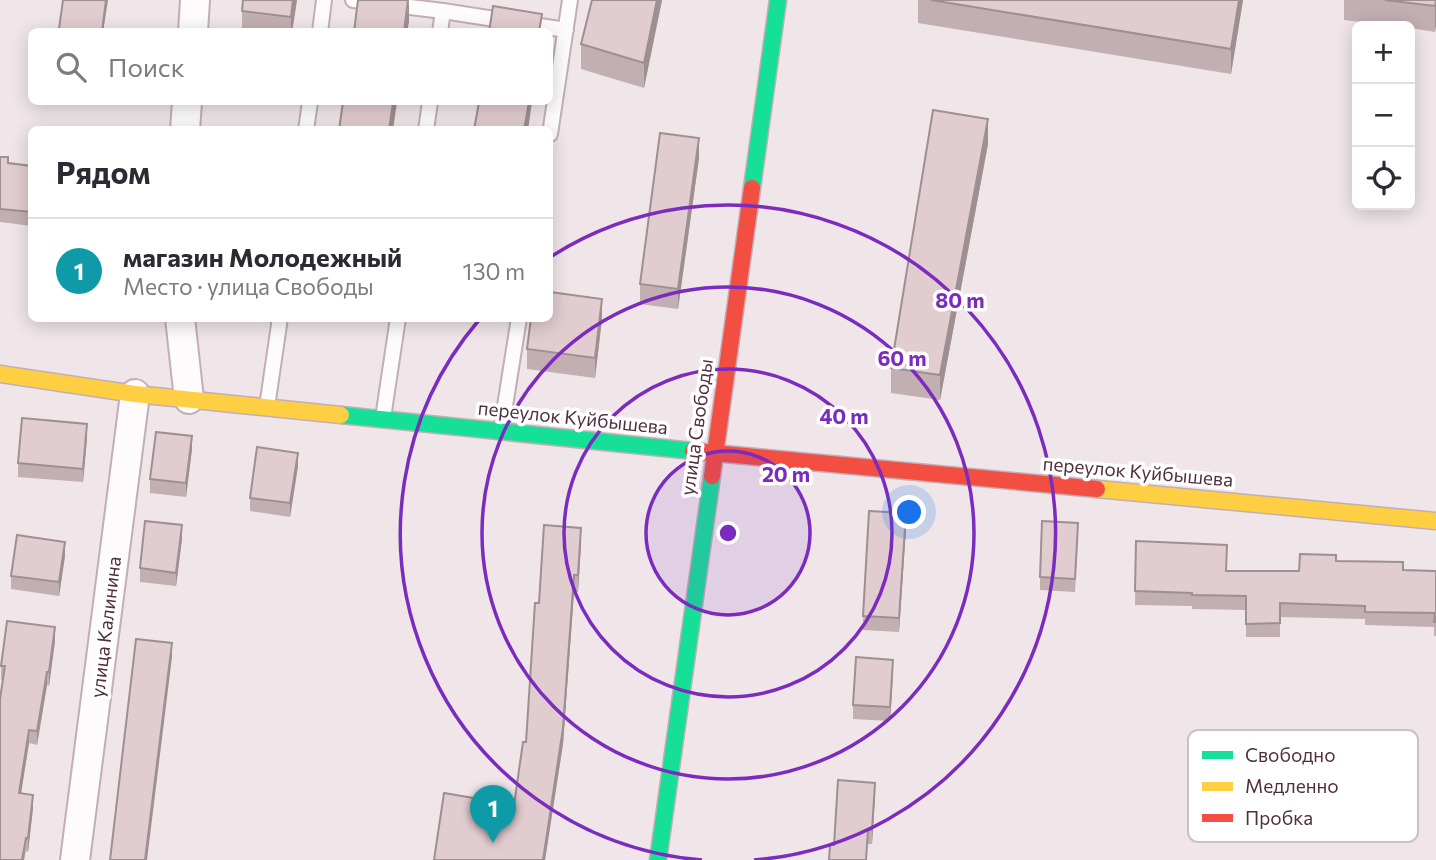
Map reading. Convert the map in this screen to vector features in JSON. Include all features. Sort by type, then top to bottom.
[{"type":"street","points":[[193,28],[195,0]]},
{"type":"street","name":"улица Свободы","points":[[659,860],[778,0]]},
{"type":"street","points":[[185,126],[187,105]]},
{"type":"street","points":[[180,322],[188,399]]},
{"type":"street","name":"переулок Куйбышева","points":[[0,374],[135,394],[714,453],[1436,521]]},
{"type":"street","name":"улица Калинина","points":[[75,860],[135,394]]},
{"type":"lane","points":[[320,28],[324,0]]},
{"type":"lane","points":[[353,0],[566,30]]},
{"type":"lane","points":[[551,126],[570,0]]},
{"type":"lane","points":[[441,28],[443,11]]},
{"type":"lane","points":[[307,126],[310,105]]},
{"type":"lane","points":[[427,126],[430,105]]},
{"type":"lane","points":[[267,407],[279,322]]},
{"type":"lane","points":[[383,419],[397,322]]},
{"type":"lane","points":[[501,431],[518,322]]},
{"type":"building","points":[[63,0],[106,0],[102,28],[59,28]]},
{"type":"building","points":[[243,0],[293,0],[291,17],[242,11]]},
{"type":"building","points":[[358,0],[408,0],[404,28],[354,28]]},
{"type":"building","points":[[592,0],[657,0],[644,63],[581,44]]},
{"type":"building","points":[[931,0],[1239,0],[1231,49]]},
{"type":"building","points":[[1385,0],[1436,0],[1436,1],[1435,6]]},
{"type":"building","points":[[493,6],[542,14],[540,28],[490,28]]},
{"type":"building","points":[[343,105],[393,105],[390,126],[340,126]]},
{"type":"building","points":[[478,105],[528,105],[525,126],[475,126]]},
{"type":"building","points":[[933,110],[988,119],[940,375],[891,368]]},
{"type":"building","points":[[660,133],[699,138],[678,289],[640,284]]},
{"type":"building","points":[[0,157],[8,157],[8,163],[28,166],[28,212],[0,209]]},
{"type":"building","points":[[553,292],[602,299],[595,358],[527,349],[530,322],[553,322]]},
{"type":"building","points":[[22,418],[87,424],[83,469],[18,463]]},
{"type":"building","points":[[156,432],[192,436],[186,483],[150,479]]},
{"type":"building","points":[[257,447],[298,453],[290,503],[250,498]]},
{"type":"building","points":[[869,511],[906,513],[899,618],[863,616]]},
{"type":"building","points":[[145,521],[182,525],[176,573],[140,568]]},
{"type":"building","points":[[1042,521],[1078,523],[1075,579],[1040,577]]},
{"type":"building","points":[[544,525],[581,528],[578,575],[574,575],[563,728],[543,860],[434,860],[444,793],[514,805],[523,742],[526,742],[535,603],[539,603]]},
{"type":"building","points":[[17,535],[65,542],[59,582],[11,576]]},
{"type":"building","points":[[1136,541],[1227,545],[1226,571],[1299,571],[1300,554],[1336,555],[1336,561],[1403,562],[1403,570],[1436,571],[1436,622],[1435,613],[1365,612],[1365,606],[1280,603],[1280,623],[1246,624],[1246,596],[1135,591]]},
{"type":"building","points":[[7,621],[55,627],[37,731],[29,730],[19,793],[33,795],[28,838],[22,860],[0,860],[0,699]]},
{"type":"building","points":[[136,639],[172,643],[145,860],[110,860]]},
{"type":"building","points":[[856,657],[893,660],[890,707],[853,705]]},
{"type":"building","points":[[838,780],[875,783],[872,830],[868,830],[866,860],[829,860],[830,845],[834,845]]},
{"type":"traffic: fast","points":[[752,188],[778,0]]},
{"type":"traffic: fast","points":[[341,415],[693,451]]},
{"type":"traffic: fast","points":[[658,860],[712,476]]},
{"type":"traffic: slow","points":[[0,374],[135,394],[341,415]]},
{"type":"traffic: slow","points":[[1097,489],[1436,521]]},
{"type":"traffic: jam","points":[[712,476],[752,188]]},
{"type":"traffic: jam","points":[[693,451],[1097,489]]},
{"type":"place","name":"магазин Молодежный","points":[[493,843]]}]
